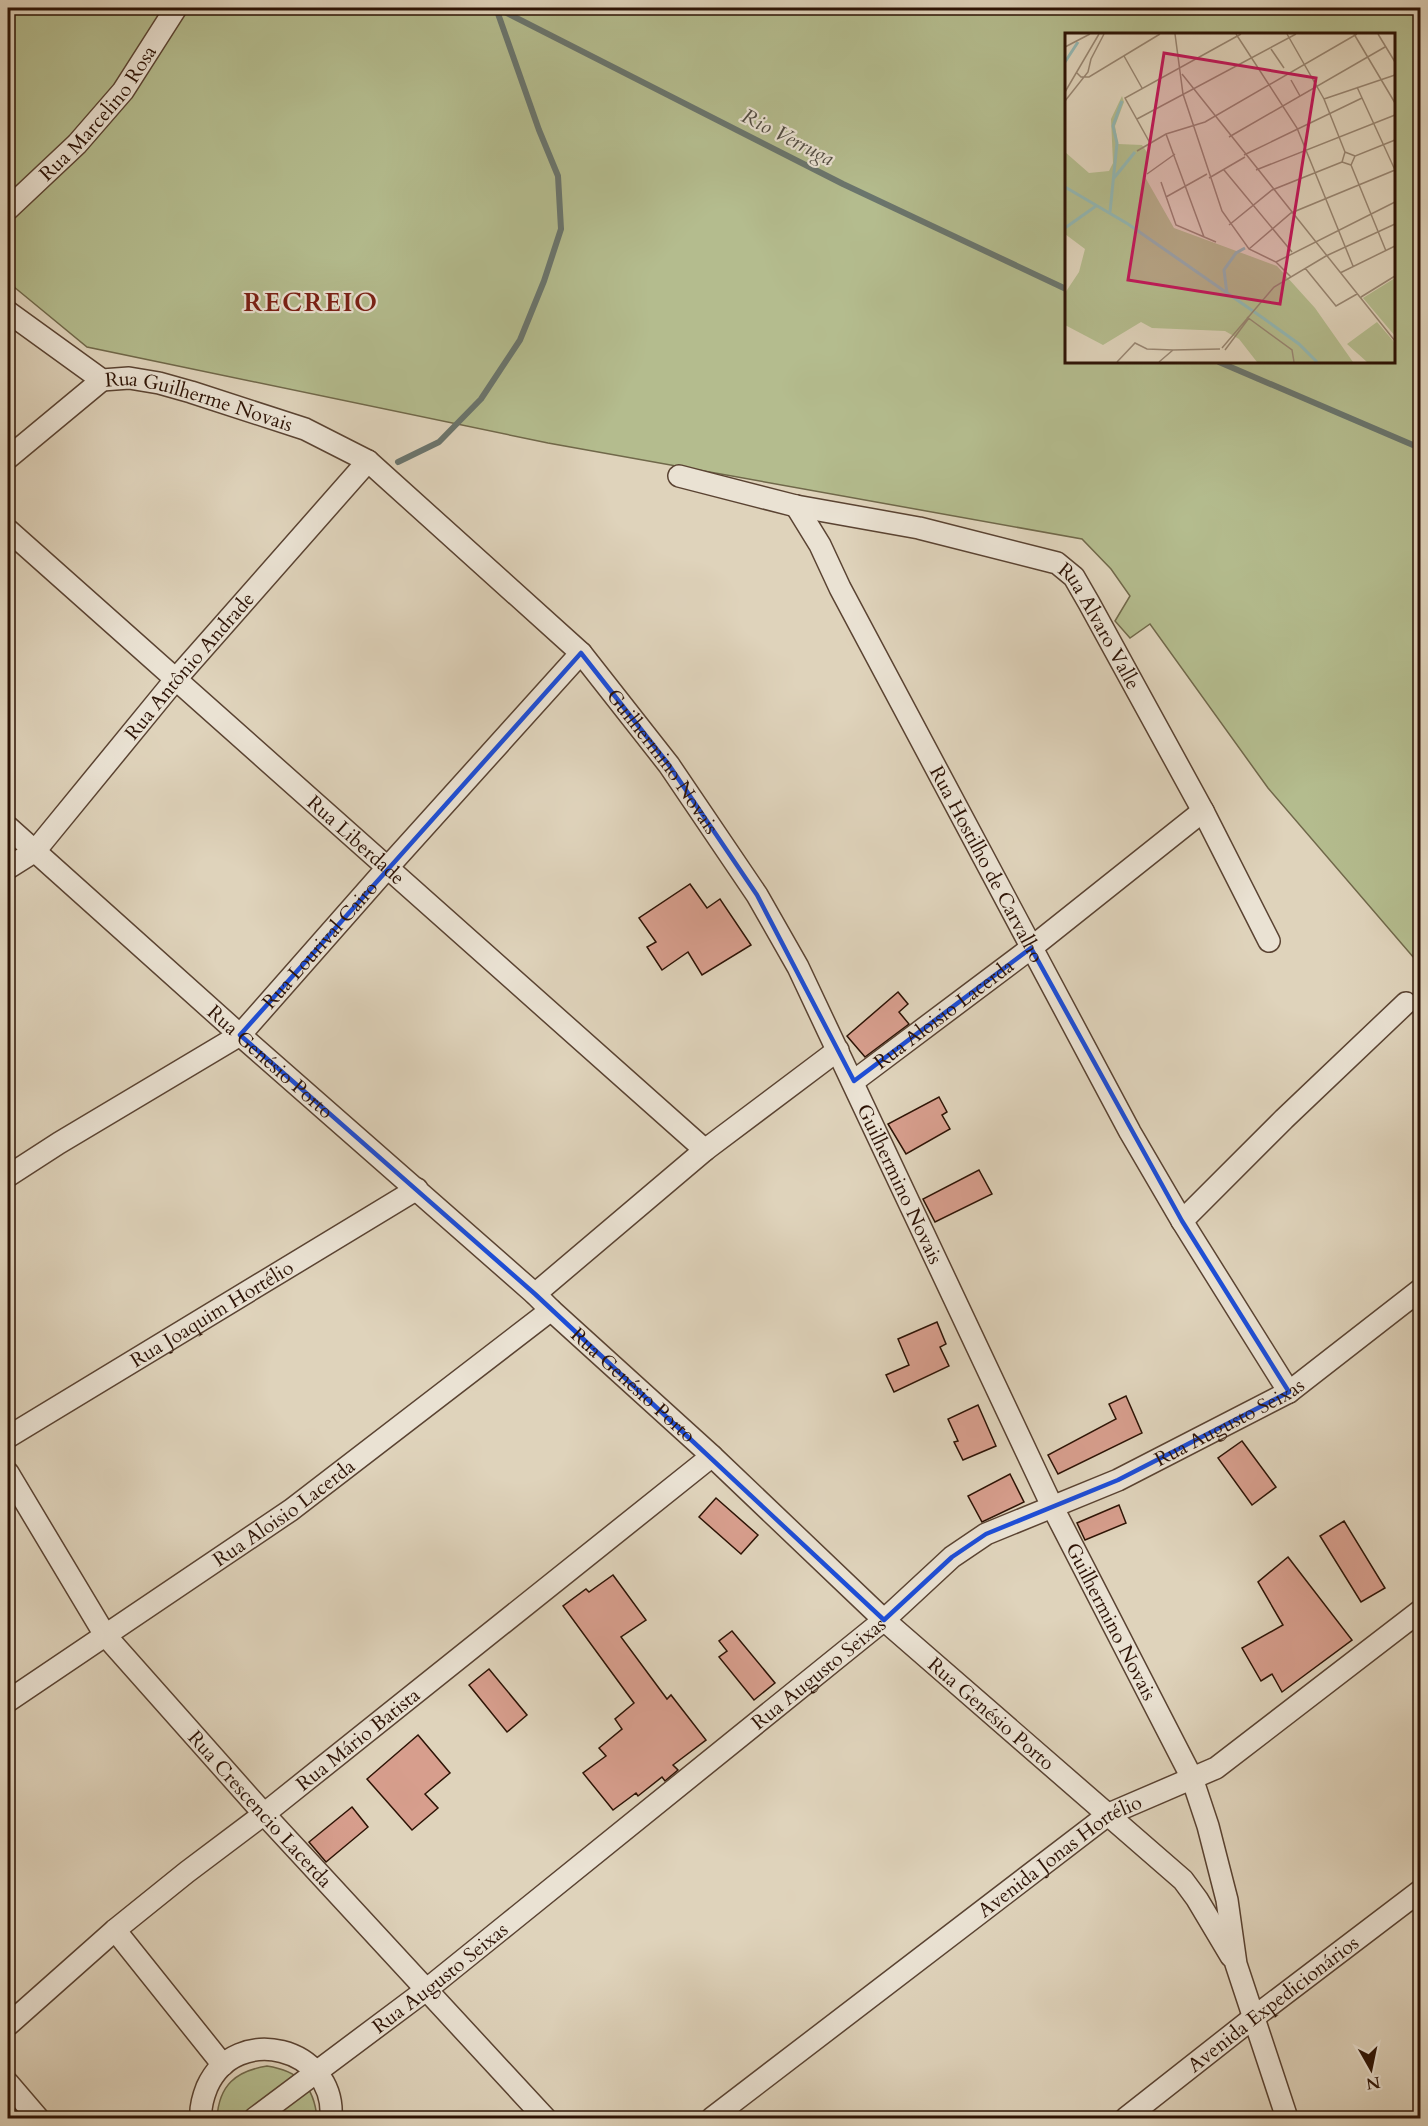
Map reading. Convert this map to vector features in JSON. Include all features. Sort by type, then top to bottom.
[{"type":"street","name":"Rua Marcelino Rosa","points":[[8,209],[77,144],[123,91],[176,8]]},
{"type":"street","name":"Rua Guilherme Novais","points":[[8,312],[102,380],[129,378],[191,392],[305,429],[368,461]]},
{"type":"street","points":[[8,458],[102,380]]},
{"type":"street","name":"Guilhermino Novais","points":[[368,461],[581,653],[669,765],[757,895],[798,967],[1052,1506],[1192,1778],[1225,1890],[1236,1964],[1252,2018]]},
{"type":"street","name":"Rua Antônio Andrade","points":[[8,868],[34,851],[175,680],[368,461]]},
{"type":"street","name":"Rua Alvaro Valle","points":[[679,476],[796,506],[920,528],[1057,563],[1066,569],[1074,577],[1089,603],[1203,811],[1269,941]]},
{"type":"street","name":"Rua Hostilho de Carvalho","points":[[796,506],[819,545],[1130,1132],[1182,1221],[1289,1392]]},
{"type":"street","name":"Rua Liberdade","points":[[8,530],[705,1150]]},
{"type":"street","name":"Rua Lourival Cairo","points":[[8,1176],[240,1035],[581,653]]},
{"type":"street","name":"Rua Aloisio Lacerda","points":[[854,1082],[1031,948],[1203,811]]},
{"type":"street","name":"Rua Genésio Porto","points":[[8,827],[240,1035],[535,1294],[712,1456],[884,1620],[1183,1880],[1236,1964]]},
{"type":"street","points":[[1182,1221],[1406,1002]]},
{"type":"street","points":[[535,1294],[705,1150],[838,1050]]},
{"type":"street","name":"Rua Joaquim Hortélio","points":[[8,1437],[417,1189]]},
{"type":"street","name":"Rua Augusto Seixas","points":[[255,2118],[426,1990],[884,1620],[952,1557],[986,1534],[1118,1480],[1289,1392],[1420,1290]]},
{"type":"street","name":"Rua Aloisio Lacerda","points":[[8,1701],[291,1510],[550,1310]]},
{"type":"street","name":"Rua Mário Batista","points":[[8,2025],[115,1930],[264,1814],[712,1456]]},
{"type":"street","name":"Rua Crescencio Lacerda","points":[[8,1473],[105,1635],[264,1814],[545,2118]]},
{"type":"street","name":"Avenida Jonas Hortélio","points":[[712,2118],[1109,1814],[1215,1768],[1420,1611]]},
{"type":"street","name":"Avenida Expedicionários","points":[[1126,2118],[1252,2018],[1420,1891]]},
{"type":"street","points":[[115,1930],[223,2065]]},
{"type":"street","points":[[1252,2018],[1287,2118]]},
{"type":"street","points":[[201,2118],[203,2096],[211,2079],[223,2065],[241,2054],[261,2049],[281,2050],[301,2058],[316,2072],[327,2089],[332,2108],[331,2118]]},
{"type":"street","points":[[8,2083],[38,2118]]},
{"type":"highlighted area","points":[[581,653],[669,765],[757,895],[854,1081],[1031,948],[1182,1221],[1289,1392],[1118,1480],[986,1534],[952,1557],[884,1620],[535,1294],[240,1035]]},
{"type":"green space","points":[[8,8],[1420,8],[1420,965],[1268,788],[1150,624],[1130,638],[1115,621],[1130,596],[1111,569],[1082,539],[548,443],[87,347],[8,282]]},
{"type":"green space","points":[[267,2066],[288,2072],[303,2082],[312,2097],[317,2118],[217,2118],[221,2097],[231,2082],[246,2072]]},
{"type":"building","points":[[690,884],[707,908],[720,899],[751,945],[702,975],[688,952],[662,970],[647,947],[656,942],[639,918]]},
{"type":"building","points":[[898,992],[908,1004],[899,1012],[909,1024],[865,1057],[847,1036]]},
{"type":"building","points":[[939,1097],[947,1112],[942,1115],[950,1129],[906,1154],[888,1124]]},
{"type":"building","points":[[979,1170],[992,1194],[935,1222],[923,1199]]},
{"type":"building","points":[[937,1322],[946,1344],[940,1347],[949,1366],[894,1392],[886,1375],[909,1365],[898,1339]]},
{"type":"building","points":[[1126,1396],[1142,1433],[1058,1474],[1048,1455],[1116,1419],[1109,1404]]},
{"type":"building","points":[[978,1405],[996,1446],[963,1460],[954,1442],[958,1441],[948,1419]]},
{"type":"building","points":[[1242,1441],[1276,1487],[1252,1505],[1218,1458]]},
{"type":"building","points":[[1010,1474],[1024,1502],[982,1522],[968,1496]]},
{"type":"building","points":[[716,1498],[758,1535],[741,1554],[699,1517]]},
{"type":"building","points":[[1119,1505],[1126,1523],[1085,1540],[1077,1523]]},
{"type":"building","points":[[1344,1521],[1385,1588],[1361,1602],[1320,1536]]},
{"type":"building","points":[[1288,1557],[1352,1640],[1282,1692],[1272,1674],[1261,1681],[1242,1648],[1283,1625],[1258,1582]]},
{"type":"building","points":[[613,1575],[646,1620],[621,1637],[667,1699],[671,1695],[706,1740],[673,1765],[678,1770],[665,1781],[662,1777],[638,1796],[636,1793],[613,1810],[583,1773],[606,1756],[599,1748],[622,1729],[615,1719],[634,1703],[563,1606],[586,1589],[589,1592]]},
{"type":"building","points":[[732,1631],[775,1683],[754,1700],[719,1657],[727,1651],[719,1641]]},
{"type":"building","points":[[489,1669],[527,1715],[507,1732],[469,1685]]},
{"type":"building","points":[[418,1735],[450,1773],[425,1794],[438,1808],[412,1830],[367,1779]]},
{"type":"building","points":[[352,1807],[368,1827],[326,1862],[309,1842]]},
{"type":"waterway","points":[[398,462],[439,442],[481,399],[520,340],[544,281],[561,229],[558,176],[539,130],[496,8]]},
{"type":"waterway","name":"Rio Verruga","points":[[497,8],[843,184],[1065,289]]},
{"type":"waterway","name":"Rio Verruga","points":[[1221,363],[1420,448]]},
{"type":"district","name":"RECREIO","points":[[311,302]]}]
